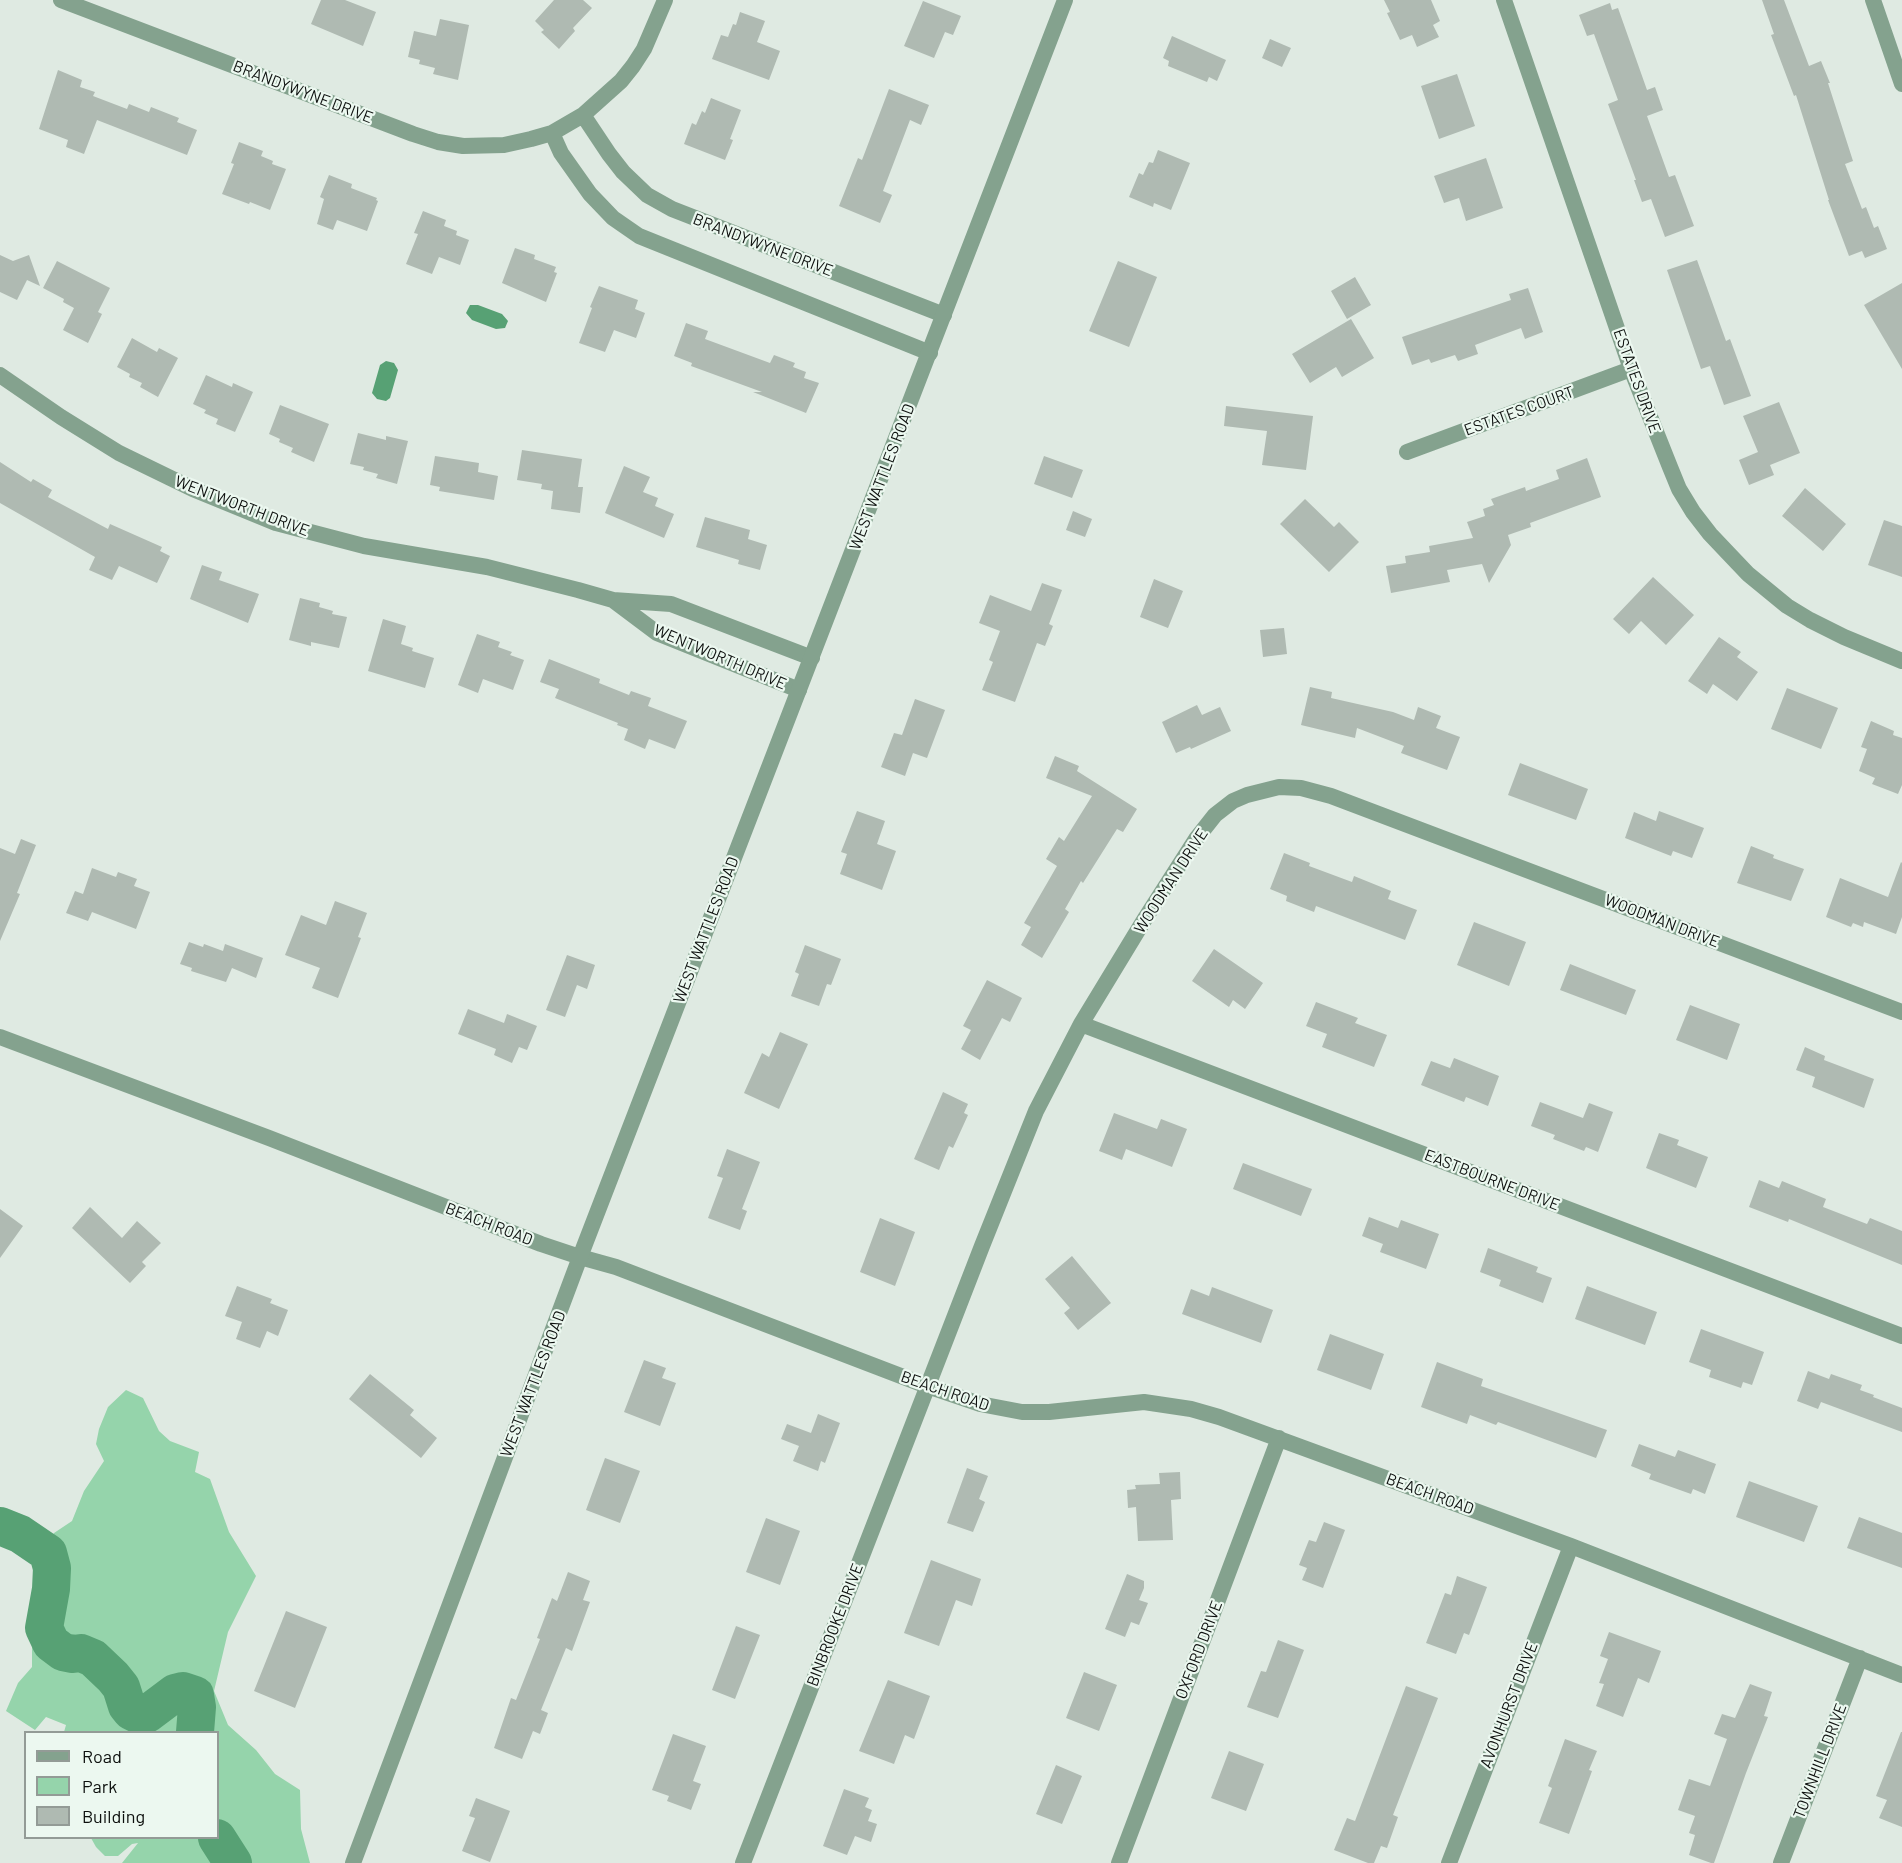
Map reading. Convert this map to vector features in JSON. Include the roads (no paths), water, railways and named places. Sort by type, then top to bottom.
[{"type":"street","name":"BRANDYWYNE DRIVE","points":[[61,0],[438,142],[463,146],[504,144],[552,133],[583,115],[623,172],[646,195],[672,209],[944,315]]},
{"type":"street","points":[[583,115],[621,81],[633,66],[644,50],[665,0]]},
{"type":"street","name":"WEST WATTLES ROAD","points":[[353,1863],[580,1257],[1065,0]]},
{"type":"street","name":"ESTATES DRIVE","points":[[1504,0],[1631,369],[1679,489],[1710,534],[1748,574],[1787,606],[1844,637],[1902,661]]},
{"type":"street","points":[[1873,0],[1902,84]]},
{"type":"street","points":[[552,133],[561,153],[590,194],[613,218],[639,236],[930,353]]},
{"type":"street","name":"ESTATES COURT","points":[[1407,452],[1631,369]]},
{"type":"street","name":"WENTWORTH DRIVE","points":[[0,375],[119,453],[193,489],[276,523],[364,546],[487,567],[613,600],[671,604],[812,658]]},
{"type":"street","name":"WENTWORTH DRIVE","points":[[613,600],[657,633],[799,690]]},
{"type":"street","name":"WOODMAN DRIVE","points":[[927,1386],[1036,1111],[1081,1024],[1196,839],[1215,815],[1233,801],[1247,795],[1279,787],[1331,796],[1902,1012]]},
{"type":"street","name":"EASTBOURNE DRIVE","points":[[1081,1024],[1902,1336]]},
{"type":"street","name":"BEACH ROAD","points":[[0,1037],[541,1244],[616,1267],[927,1386],[980,1404],[1022,1412],[1049,1412],[1144,1402],[1167,1404],[1210,1414],[1570,1546],[1902,1675]]},
{"type":"street","name":"BINBROOKE DRIVE","points":[[743,1863],[927,1386]]},
{"type":"street","name":"OXFORD DRIVE","points":[[1119,1863],[1279,1438]]},
{"type":"street","name":"AVONHURST DRIVE","points":[[1449,1863],[1570,1546]]},
{"type":"street","name":"TOWNHILL DRIVE","points":[[1781,1863],[1860,1659]]},
{"type":"waterway","points":[[0,1526],[20,1534],[48,1553],[52,1568],[51,1589],[44,1628],[51,1643],[63,1652],[81,1653],[93,1658],[121,1687],[131,1711],[139,1715],[147,1714],[175,1693],[183,1691],[195,1695],[197,1707],[195,1731]]},
{"type":"waterway","points":[[218,1839],[233,1863]]}]
